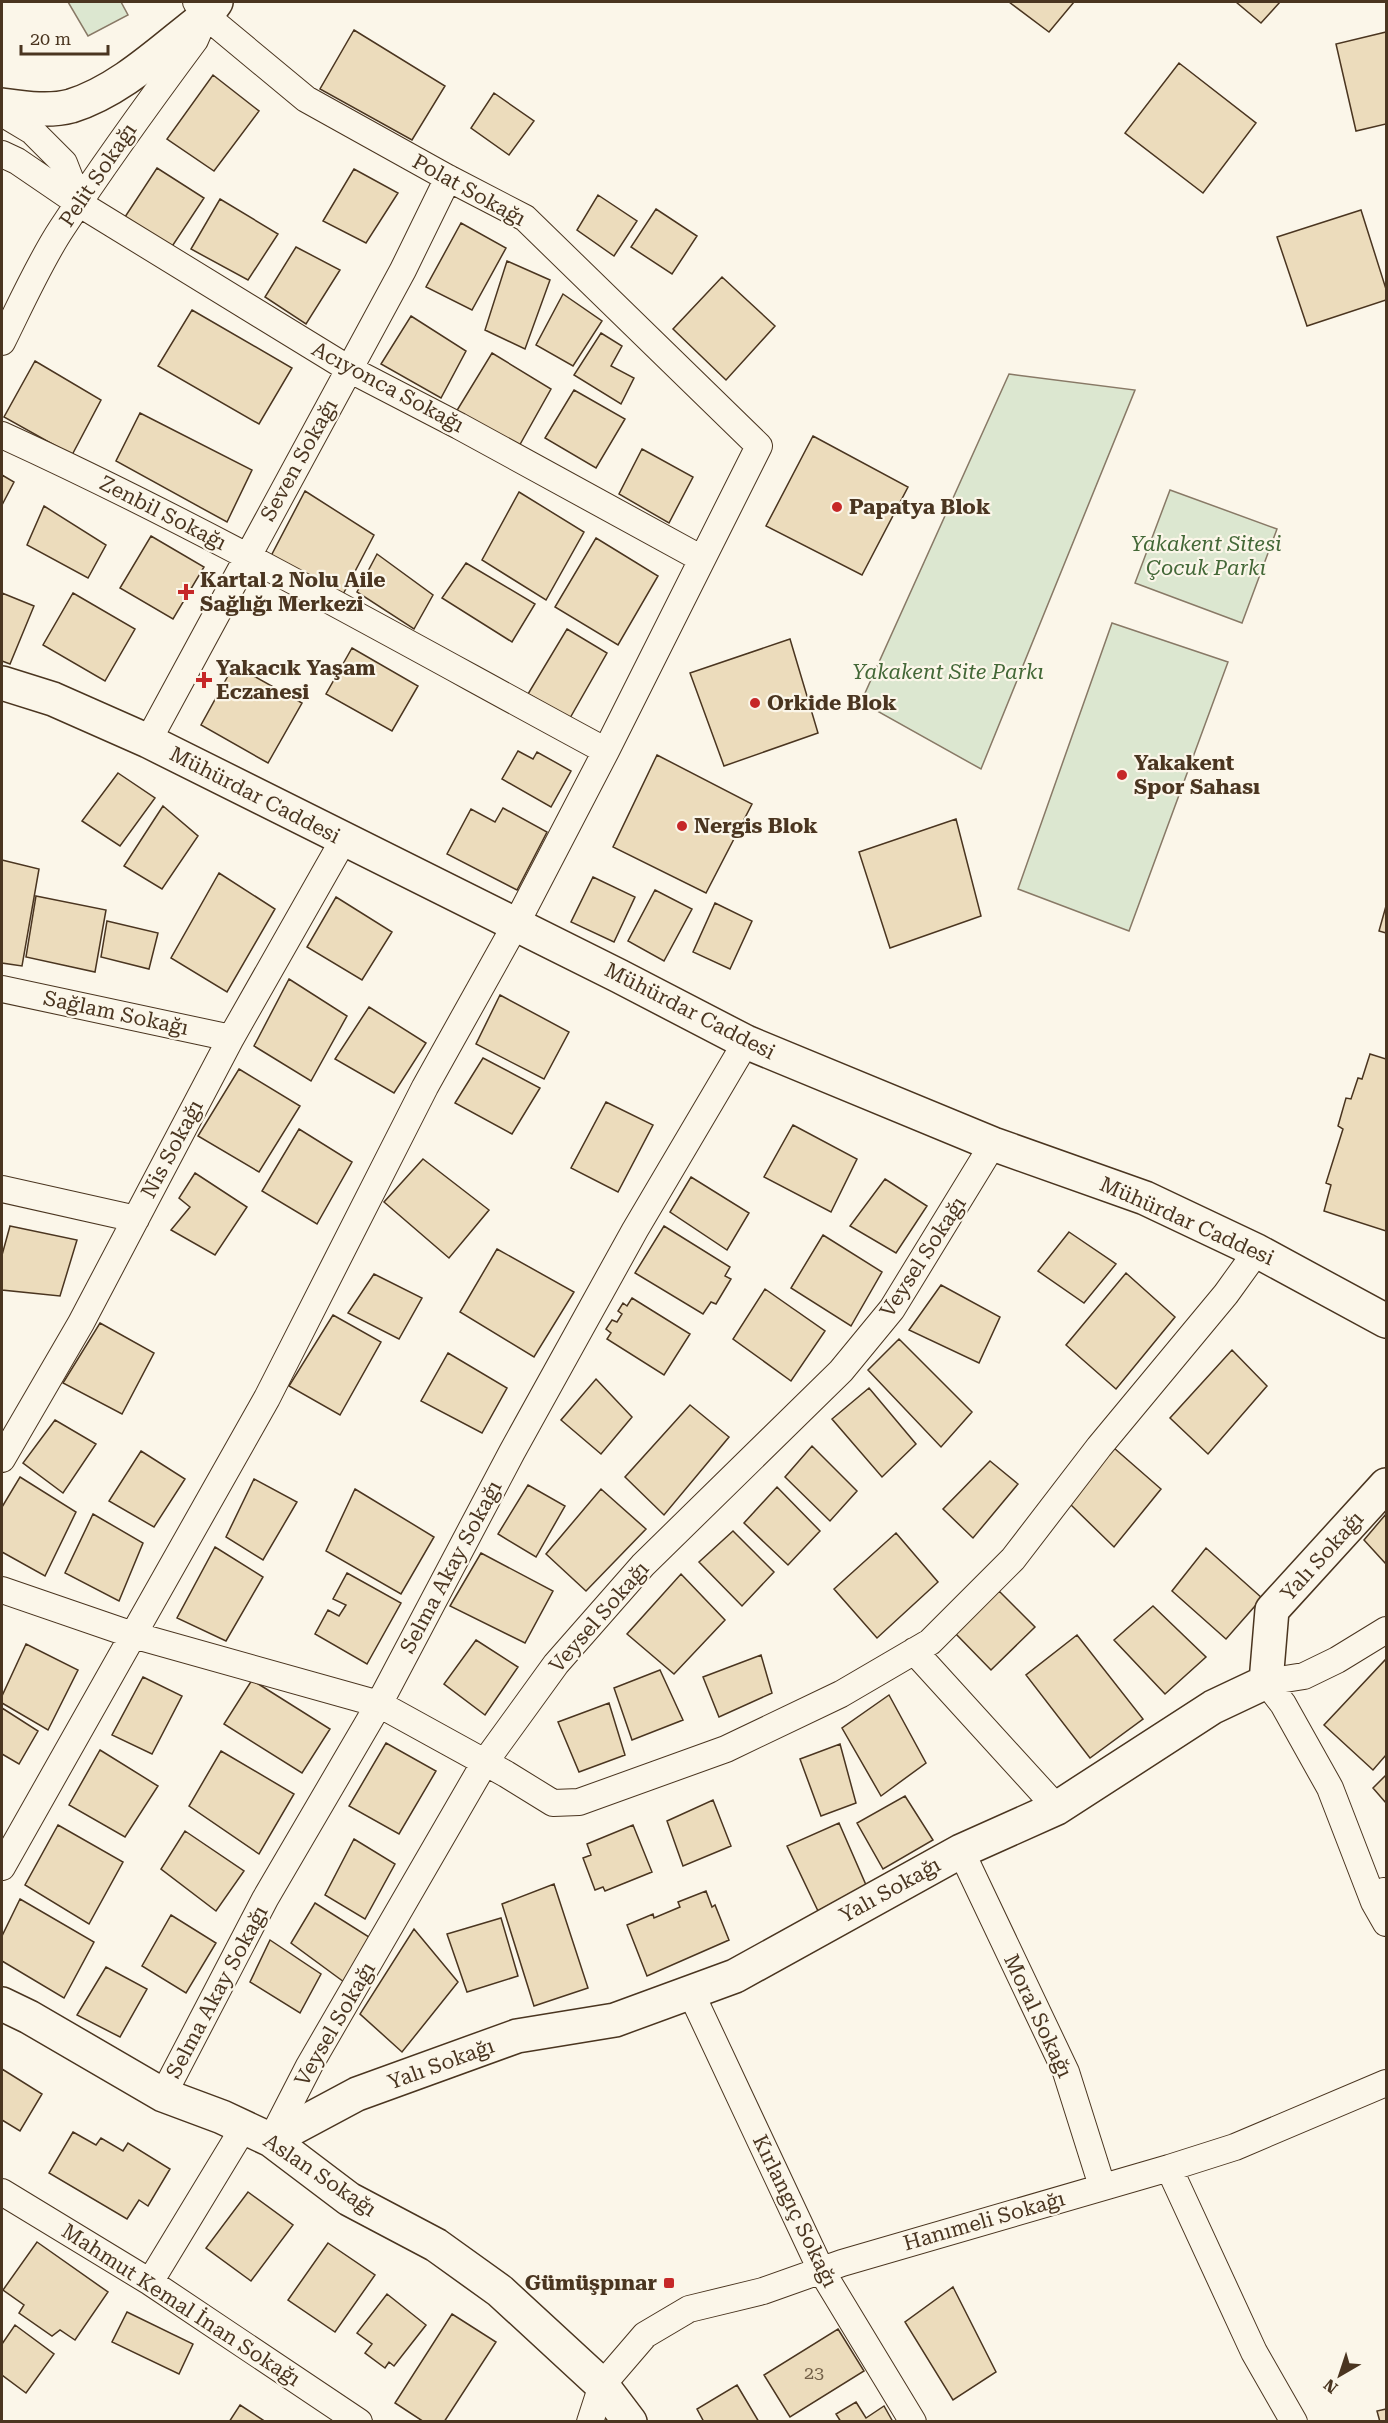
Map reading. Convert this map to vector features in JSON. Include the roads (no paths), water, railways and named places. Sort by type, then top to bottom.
[{"type":"street","points":[[2,105],[33,110],[70,106],[120,83],[206,6]]},
{"type":"street","name":"Polat Sokağı","points":[[206,6],[306,99],[525,218],[759,446],[702,559]]},
{"type":"street","name":"Pelit Sokağı","points":[[2,342],[61,229],[80,204],[114,150],[195,40],[206,6]]},
{"type":"street","points":[[2,113],[32,131],[64,163],[80,204]]},
{"type":"street","name":"Acıyonca Sokağı","points":[[2,154],[17,161],[80,204],[349,369],[459,426],[702,559]]},
{"type":"street","name":"Seven Sokağı","points":[[148,741],[403,270],[448,178]]},
{"type":"street","name":"Zenbil Sokağı","points":[[2,435],[82,472],[247,556],[606,751]]},
{"type":"street","points":[[2,1867],[267,1398],[425,1087],[516,924],[606,751],[702,559]]},
{"type":"street","name":"Mühürdar Caddesi","points":[[2,683],[53,699],[148,741],[516,924],[746,1042],[993,1144],[1145,1198],[1257,1251],[1386,1321]]},
{"type":"street","name":"Nis Sokağı","points":[[2,1459],[81,1323],[231,1038],[344,840]]},
{"type":"street","name":"Sağlam Sokağı","points":[[2,989],[231,1038]]},
{"type":"street","name":"Selma Akay Sokağı","points":[[163,2095],[265,1899],[379,1704],[512,1452],[635,1230],[746,1042]]},
{"type":"street","name":"Veysel Sokağı","points":[[150,2282],[309,2066],[485,1762],[556,1664],[643,1565],[841,1371],[885,1318],[942,1230],[993,1144]]},
{"type":"street","points":[[2,1189],[136,1219]]},
{"type":"street","points":[[2,1590],[133,1635],[379,1704],[485,1762],[553,1803],[579,1802],[726,1749],[841,1695],[930,1642],[1012,1559],[1099,1447],[1226,1294],[1257,1251]]},
{"type":"street","name":"Yalı Sokağı","points":[[258,2133],[357,2094],[517,2036],[615,2020],[735,1976],[961,1851],[1057,1808],[1213,1707],[1266,1682],[1272,1610],[1386,1485]]},
{"type":"street","points":[[1382,1905],[1330,1788],[1283,1704],[1266,1682],[1304,1676],[1337,1660],[1386,1630]]},
{"type":"street","points":[[914,1651],[1057,1808]]},
{"type":"street","name":"Moral Sokağı","points":[[961,1851],[1066,2072],[1102,2186]]},
{"type":"street","name":"Kırlangıç Sokağı","points":[[691,1993],[821,2270],[913,2421]]},
{"type":"street","name":"Aslan Sokağı","points":[[2,2004],[29,2017],[163,2095],[258,2133],[349,2199],[436,2245],[500,2291],[602,2385],[630,2421]]},
{"type":"street","name":"Hanımeli Sokağı","points":[[602,2385],[645,2334],[689,2309],[763,2291],[821,2270],[1234,2147],[1386,2083]]},
{"type":"street","points":[[1169,2168],[1254,2352],[1294,2421]]},
{"type":"street","name":"Mahmut Kemal İnan Sokağı","points":[[2,2192],[150,2282],[359,2421]]},
{"type":"street","points":[[590,2421],[602,2385]]},
{"type":"place","name":"Papatya Blok","points":[[837,507]]},
{"type":"place","name":"Kartal 2 Nolu Aile Sağlığı Merkezi","points":[[186,592]]},
{"type":"place","name":"Yakacık Yaşam Eczanesi","points":[[204,680]]},
{"type":"place","name":"Orkide Blok","points":[[755,703]]},
{"type":"place","name":"Yakakent Spor Sahası","points":[[1122,775]]},
{"type":"place","name":"Nergis Blok","points":[[682,826]]},
{"type":"place","name":"Gümüşpınar","points":[[669,2283]]},
{"type":"park label","name":"Yakakent Sitesi Çocuk Parkı","points":[[1206,556]]},
{"type":"park label","name":"Yakakent Site Parkı","points":[[948,672]]}]
